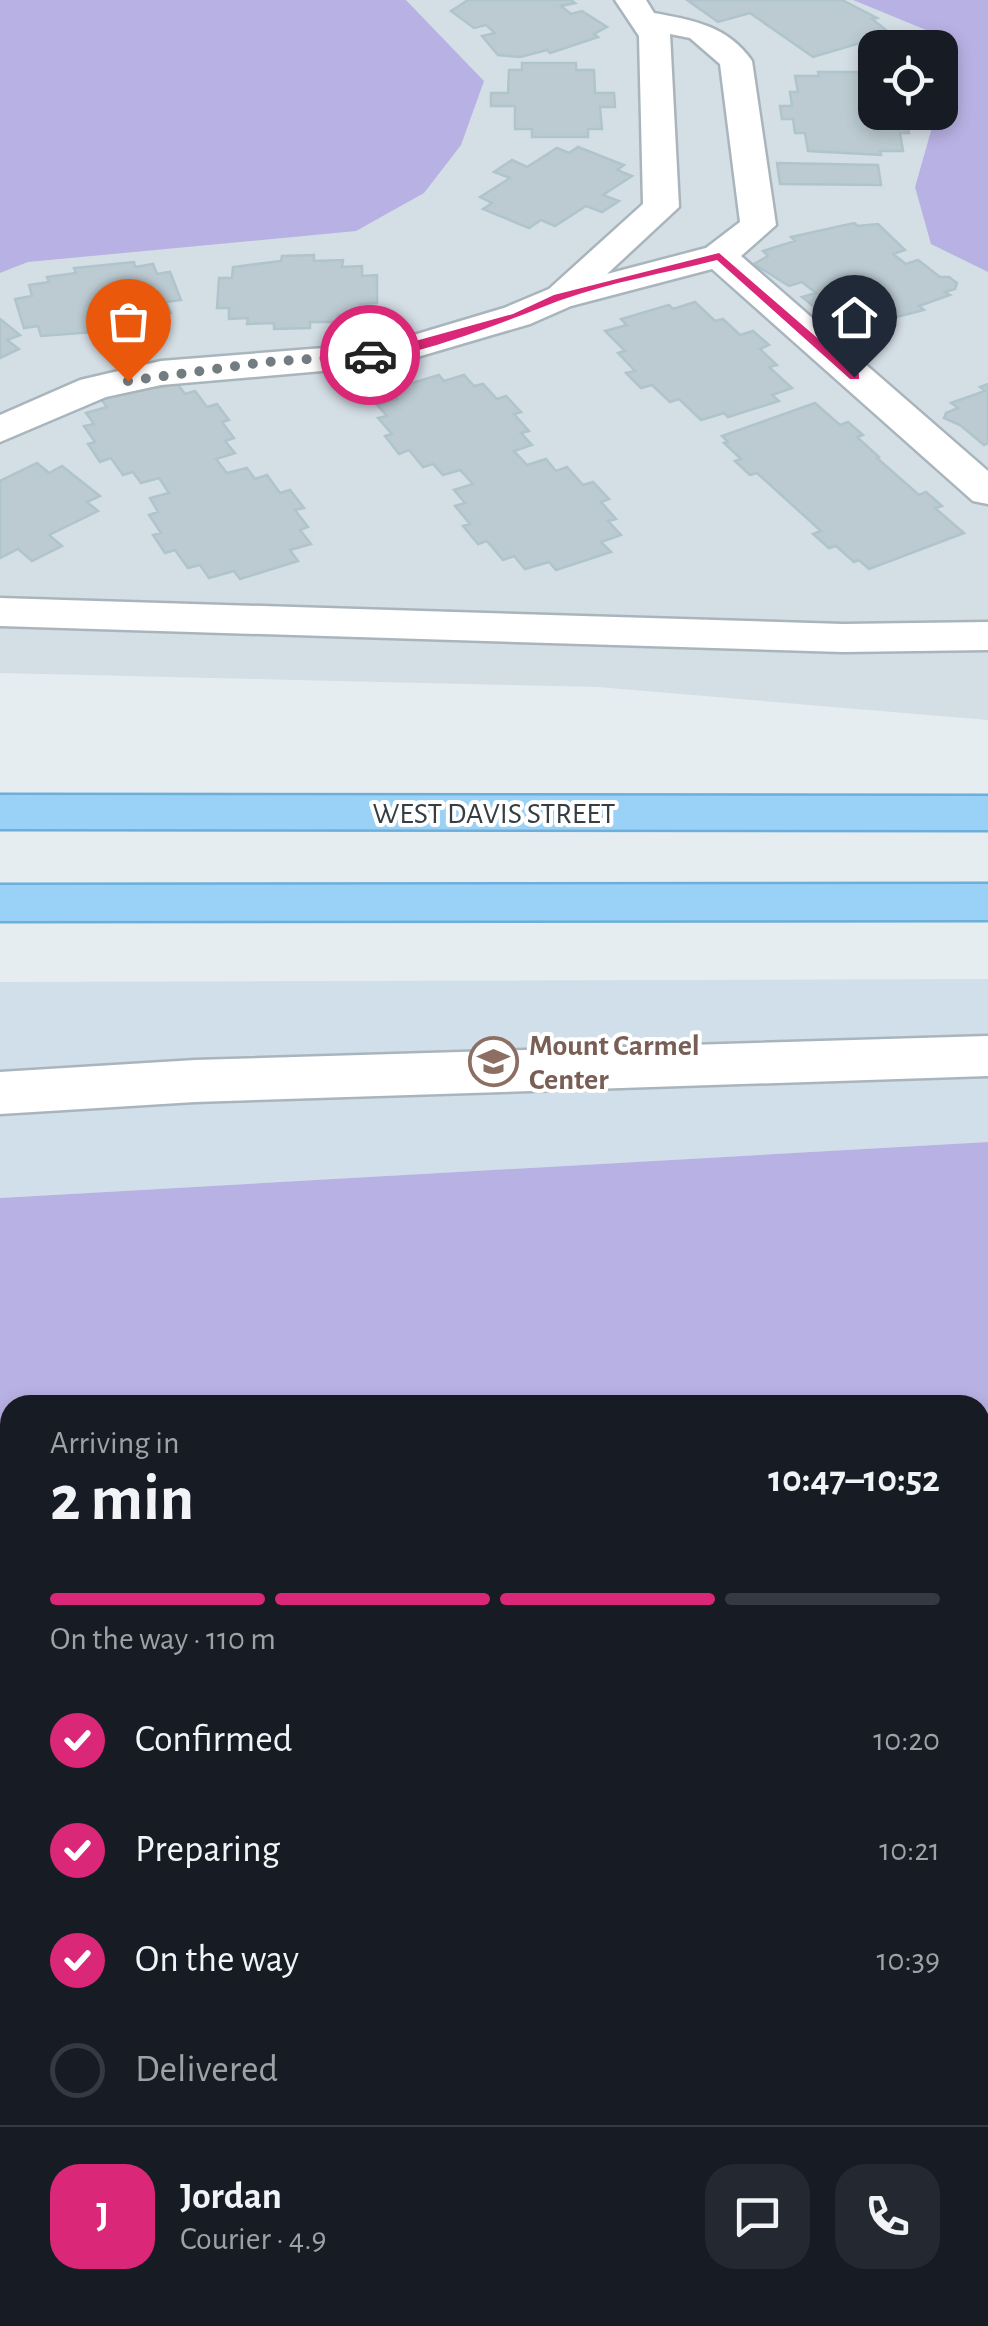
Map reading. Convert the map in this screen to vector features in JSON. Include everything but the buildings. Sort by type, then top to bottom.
[{"type":"main road","name":"WEST DAVIS STREET","points":[[0,812],[988,813]]},
{"type":"main road","points":[[0,903],[988,902]]},
{"type":"lane","points":[[0,430],[94,388],[161,374],[390,354],[517,316],[558,298],[719,256],[758,225],[736,61],[700,32],[637,10]]},
{"type":"lane","points":[[558,298],[662,207],[655,36],[637,10]]},
{"type":"lane","points":[[719,256],[988,492]]},
{"type":"lane","points":[[0,612],[843,638],[988,636]]},
{"type":"lane","points":[[0,1093],[195,1080],[988,1056]]},
{"type":"shaded area","points":[[0,0],[406,0],[484,81],[461,145],[424,193],[356,231],[28,262],[0,273]]},
{"type":"shaded area","points":[[406,0],[853,0],[926,30],[858,30],[858,130],[931,130],[915,187],[988,272],[988,720],[598,687],[0,673],[0,273],[484,81]]},
{"type":"shaded area","points":[[853,0],[988,0],[988,272],[931,244],[915,187],[931,130],[958,130],[958,30],[926,30]]},
{"type":"shaded area","name":"Mount Carmel Center","points":[[988,979],[988,1142],[0,1198],[0,982]]},
{"type":"shaded area","points":[[988,1142],[988,1395],[0,1395],[0,1198]]},
{"type":"way so far","points":[[128,381],[266,362],[370,355]]},
{"type":"place","name":"Mount Carmel Center","points":[[494,1062]]},
{"type":"route","points":[[370,355],[390,354],[517,316],[558,298],[719,256],[854,377]]}]
